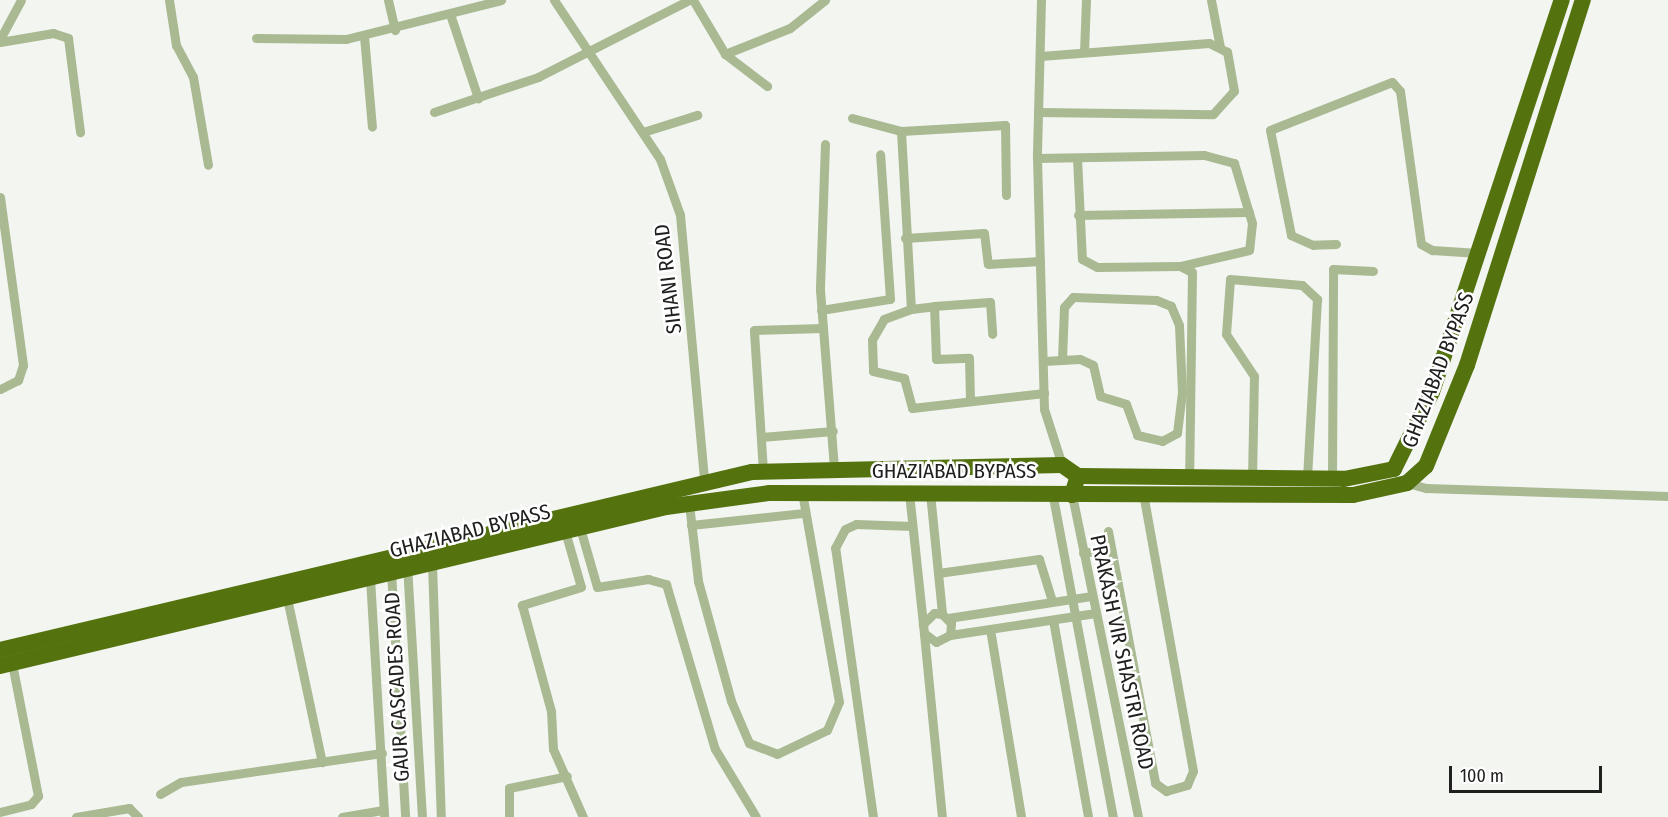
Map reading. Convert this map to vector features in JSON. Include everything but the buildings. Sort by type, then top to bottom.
[{"type":"highway","name":"GHAZIABAD BYPASS","points":[[0,650],[399,564],[704,480],[763,471],[834,467],[1056,467],[1078,476],[1252,479],[1375,477],[1399,464],[1453,330],[1562,0]]},
{"type":"highway","name":"GHAZIABAD BYPASS","points":[[6,664],[370,578],[399,564],[432,564],[689,504],[802,493],[1353,495],[1407,483],[1426,466],[1476,338],[1583,0]]},
{"type":"highway","points":[[1462,302],[1485,309]]},
{"type":"highway","points":[[1453,330],[1476,338]]},
{"type":"highway","points":[[1051,495],[1046,477],[1056,467]]},
{"type":"highway","points":[[1072,495],[1078,476]]},
{"type":"street","points":[[0,41],[21,0]]},
{"type":"street","points":[[169,0],[176,45],[194,77],[207,165]]},
{"type":"street","points":[[388,0],[395,30]]},
{"type":"street","points":[[256,38],[324,41],[364,36],[395,30],[479,3],[501,0]]},
{"type":"street","name":"SIHANI ROAD","points":[[554,0],[592,52],[643,132],[680,215],[704,480]]},
{"type":"street","points":[[434,112],[478,98],[592,52],[691,0],[725,54],[767,86]]},
{"type":"street","points":[[725,54],[790,28],[825,0]]},
{"type":"street","points":[[1041,0],[1037,158],[1044,393],[1046,425],[1056,467]]},
{"type":"street","points":[[1084,52],[1086,0]]},
{"type":"street","points":[[1211,0],[1220,47]]},
{"type":"street","points":[[450,14],[478,98]]},
{"type":"street","points":[[0,41],[65,34],[80,132]]},
{"type":"street","points":[[364,36],[372,127]]},
{"type":"street","points":[[1038,112],[1213,114],[1234,92],[1227,52],[1220,47],[1200,42],[1040,56]]},
{"type":"street","points":[[1336,244],[1313,245],[1291,235],[1270,130],[1392,82],[1400,91],[1421,244],[1432,250],[1478,254]]},
{"type":"street","points":[[643,132],[698,115]]},
{"type":"street","points":[[852,118],[901,131],[1005,125],[1006,195]]},
{"type":"street","points":[[901,131],[905,238],[911,309]]},
{"type":"street","points":[[825,144],[821,310],[833,431],[834,467]]},
{"type":"street","points":[[821,310],[890,299],[880,154]]},
{"type":"street","points":[[1037,158],[1220,156],[1238,169],[1249,212],[1253,241],[1246,254],[1180,266],[1089,264],[1079,253],[1077,158]]},
{"type":"street","points":[[0,197],[24,365],[18,380],[0,389]]},
{"type":"street","points":[[1078,215],[1249,212]]},
{"type":"street","points":[[905,238],[984,233],[987,264],[1040,261]]},
{"type":"street","points":[[1180,266],[1194,280],[1189,478]]},
{"type":"street","points":[[1332,479],[1332,269],[1372,271]]},
{"type":"street","points":[[1252,479],[1254,376],[1226,334],[1230,279],[1302,285],[1317,299],[1307,479]]},
{"type":"street","points":[[1044,361],[1062,359],[1093,365],[1100,396],[1126,404],[1137,435],[1162,441],[1177,433],[1182,392],[1179,325],[1171,306],[1156,300],[1073,297],[1064,307],[1062,359]]},
{"type":"street","points":[[992,334],[990,302],[911,309],[884,319],[872,340],[873,371],[904,378],[911,408],[1044,393]]},
{"type":"street","points":[[934,306],[936,359],[969,358],[970,400]]},
{"type":"street","points":[[763,471],[754,330],[823,328]]},
{"type":"street","points":[[761,436],[833,431]]},
{"type":"street","points":[[1407,483],[1426,488],[1668,496]]},
{"type":"street","points":[[689,504],[705,611],[740,728],[758,751],[777,754],[827,730],[839,702],[802,493]]},
{"type":"street","points":[[909,493],[942,817]]},
{"type":"street","points":[[930,493],[938,573],[950,634]]},
{"type":"street","points":[[1108,531],[1155,783],[1162,792],[1183,787],[1193,771],[1143,494]]},
{"type":"street","name":"PRAKASH VIR SHASTRI ROAD","points":[[1051,495],[1113,817]]},
{"type":"street","name":"PRAKASH VIR SHASTRI ROAD","points":[[1072,495],[1138,817]]},
{"type":"street","points":[[691,525],[804,513]]},
{"type":"street","points":[[873,817],[835,548],[845,529],[856,524],[912,526]]},
{"type":"street","points":[[572,530],[597,587]]},
{"type":"street","points":[[572,530],[579,590]]},
{"type":"street","points":[[1083,553],[1111,548]]},
{"type":"street","points":[[938,573],[1039,559],[1052,601]]},
{"type":"street","name":"GAUR CASCADES ROAD","points":[[399,564],[405,817]]},
{"type":"street","name":"GAUR CASCADES ROAD","points":[[399,564],[422,817]]},
{"type":"street","points":[[432,564],[441,817]]},
{"type":"street","points":[[342,817],[383,813],[382,753],[370,578]]},
{"type":"street","points":[[584,817],[553,749],[552,711],[522,605],[579,590],[648,579],[666,584],[715,749],[756,817]]},
{"type":"street","points":[[923,629],[927,617],[1092,596]]},
{"type":"street","points":[[287,598],[322,762]]},
{"type":"street","points":[[923,629],[936,642],[950,634],[1095,614]]},
{"type":"street","points":[[1053,620],[1088,817]]},
{"type":"street","points":[[990,629],[1021,817]]},
{"type":"street","points":[[0,812],[31,804],[38,796],[6,664]]},
{"type":"street","points":[[160,794],[181,782],[382,753]]},
{"type":"street","points":[[508,817],[509,788],[567,776]]},
{"type":"street","points":[[76,817],[129,808],[138,817]]}]
